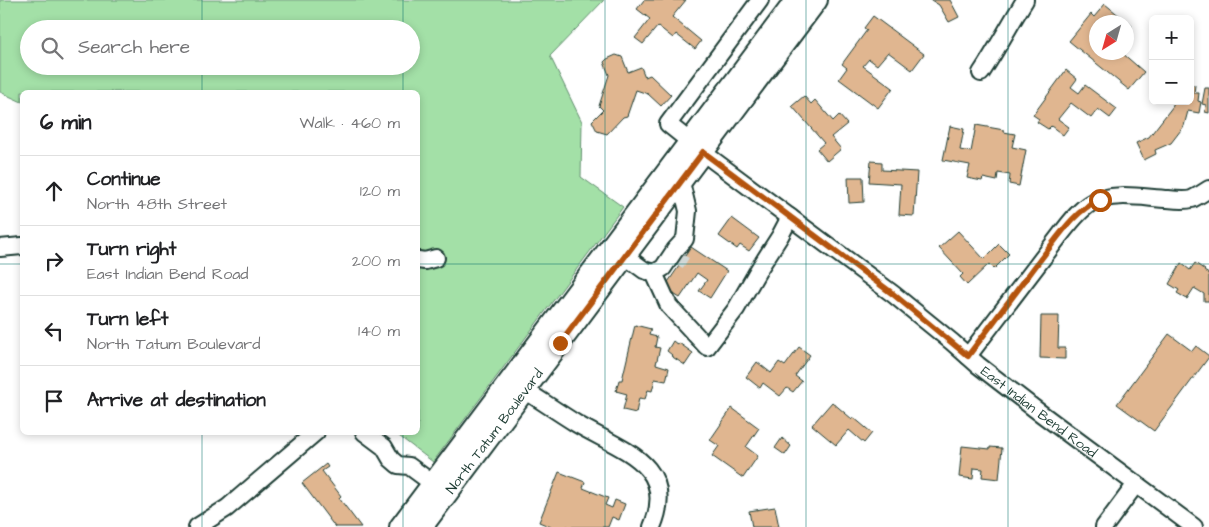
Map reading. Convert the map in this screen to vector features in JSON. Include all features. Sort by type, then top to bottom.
[{"type":"main road","name":"North Tatum Boulevard","points":[[517,385],[625,256],[681,182],[696,147],[796,0]]},
{"type":"main road","name":"North Tatum Boulevard","points":[[400,527],[440,489],[696,147],[817,0]]},
{"type":"main road","name":"North Tatum Boulevard","points":[[422,527],[440,489]]},
{"type":"street","points":[[696,147],[668,124],[760,0]]},
{"type":"street","points":[[981,73],[1025,0]]},
{"type":"street","name":"East Indian Bend Road","points":[[696,147],[893,294],[1035,409],[1194,527]]},
{"type":"street","points":[[681,182],[688,211],[672,260],[669,306],[707,347],[736,309],[790,217]]},
{"type":"street","points":[[968,356],[1065,229],[1074,218],[1091,204],[1122,196],[1177,200],[1190,199],[1209,189]]},
{"type":"street","points":[[0,248],[20,246]]},
{"type":"street","points":[[625,256],[644,270],[672,260]]},
{"type":"street","points":[[420,260],[436,258]]},
{"type":"street","points":[[517,385],[577,424],[630,452],[641,461],[651,473],[657,485],[659,507],[652,527]]},
{"type":"street","points":[[197,527],[227,508],[312,435]]},
{"type":"street","points":[[368,435],[384,448],[398,465],[410,466],[440,489]]},
{"type":"street","points":[[1104,527],[1136,484]]},
{"type":"green space","points":[[0,0],[604,0],[550,56],[582,122],[581,177],[623,207],[433,462],[398,435],[420,435],[420,90],[20,90],[20,101],[0,92]]},
{"type":"building","points":[[644,0],[686,0],[672,17],[701,41],[695,49],[676,34],[673,38],[658,26],[643,44],[635,38],[650,19],[637,9]]},
{"type":"building","points":[[931,0],[950,0],[959,17],[949,22],[939,5]]},
{"type":"building","points":[[1105,4],[1118,15],[1096,15]]},
{"type":"building","points":[[873,16],[924,54],[912,70],[888,52],[877,65],[869,59],[863,66],[893,88],[878,108],[839,79],[847,68],[842,64],[867,30],[864,28]]},
{"type":"building","points":[[1089,16],[1089,57],[1069,41]]},
{"type":"building","points":[[616,55],[622,57],[628,72],[641,67],[645,77],[650,75],[671,95],[661,106],[648,94],[636,90],[627,116],[623,117],[607,134],[597,131],[592,121],[603,110],[599,106],[609,75],[604,62]]},
{"type":"building","points":[[1092,60],[1130,60],[1144,72],[1129,90]]},
{"type":"building","points":[[1066,70],[1077,79],[1071,87],[1079,93],[1085,85],[1117,109],[1110,118],[1098,109],[1091,118],[1071,103],[1058,119],[1069,127],[1063,135],[1051,126],[1048,129],[1037,122],[1039,119],[1033,115]]},
{"type":"building","points":[[1205,88],[1209,88],[1209,113],[1205,112],[1206,105],[1202,104]]},
{"type":"building","points":[[1194,93],[1199,93],[1198,101],[1201,102],[1199,113],[1188,111],[1184,126],[1171,143],[1155,150],[1156,154],[1144,160],[1136,143],[1149,137],[1173,106],[1194,105]]},
{"type":"building","points":[[804,96],[811,104],[815,100],[833,121],[839,115],[847,124],[831,137],[841,149],[827,161],[817,149],[824,143],[792,106]]},
{"type":"building","points":[[976,125],[1015,134],[1012,147],[1026,150],[1019,186],[1009,184],[1010,175],[998,173],[997,181],[983,178],[982,181],[967,178],[970,165],[943,160],[950,126],[964,129],[960,150],[971,152]]},
{"type":"building","points":[[871,161],[882,162],[882,170],[917,172],[914,216],[899,215],[901,184],[869,182]]},
{"type":"building","points":[[848,177],[863,177],[864,202],[849,203]]},
{"type":"building","points":[[732,218],[759,238],[749,251],[740,245],[737,249],[719,236]]},
{"type":"building","points":[[958,231],[984,259],[999,244],[1009,254],[994,269],[989,264],[967,285],[960,277],[963,274],[939,248]]},
{"type":"building","points":[[691,247],[727,271],[710,298],[699,291],[707,280],[697,273],[680,298],[664,288],[679,266],[671,261],[678,251],[685,256]]},
{"type":"building","points":[[1181,263],[1190,270],[1195,263],[1209,274],[1209,301],[1204,301],[1204,294],[1194,288],[1187,299],[1177,293],[1179,290],[1169,284]]},
{"type":"building","points":[[1041,316],[1059,316],[1058,348],[1065,348],[1065,359],[1040,358]]},
{"type":"building","points":[[635,325],[651,329],[649,335],[657,337],[655,347],[660,348],[656,364],[669,368],[666,381],[655,379],[652,391],[648,390],[645,399],[639,398],[636,413],[623,410],[627,394],[616,391],[619,380],[622,380]]},
{"type":"building","points":[[1169,334],[1192,351],[1196,346],[1209,357],[1154,431],[1117,404]]},
{"type":"building","points":[[673,341],[693,353],[685,365],[667,351]]},
{"type":"building","points":[[799,347],[810,355],[795,376],[802,381],[793,392],[787,388],[780,396],[763,383],[760,388],[746,377],[757,362],[771,373],[779,362],[785,366]]},
{"type":"building","points":[[832,402],[872,433],[864,443],[849,430],[836,445],[812,425]]},
{"type":"building","points":[[732,408],[759,428],[746,447],[758,456],[743,478],[712,456],[719,446],[710,440]]},
{"type":"building","points":[[782,438],[791,446],[785,455],[775,448]]},
{"type":"building","points":[[962,446],[990,449],[990,447],[1002,448],[999,479],[982,477],[983,469],[974,468],[973,479],[959,477]]},
{"type":"building","points":[[326,464],[328,467],[322,471],[361,527],[335,527],[302,483]]},
{"type":"building","points":[[559,472],[585,482],[583,488],[608,498],[605,505],[612,508],[615,500],[625,504],[619,520],[612,517],[608,527],[551,527],[539,522]]},
{"type":"building","points":[[775,507],[779,527],[752,527],[749,511]]},
{"type":"tunnel","points":[[676,264],[682,254]]},
{"type":"route","points":[[560,343],[703,152],[893,294],[968,356],[1074,218],[1084,208],[1100,200]]}]
